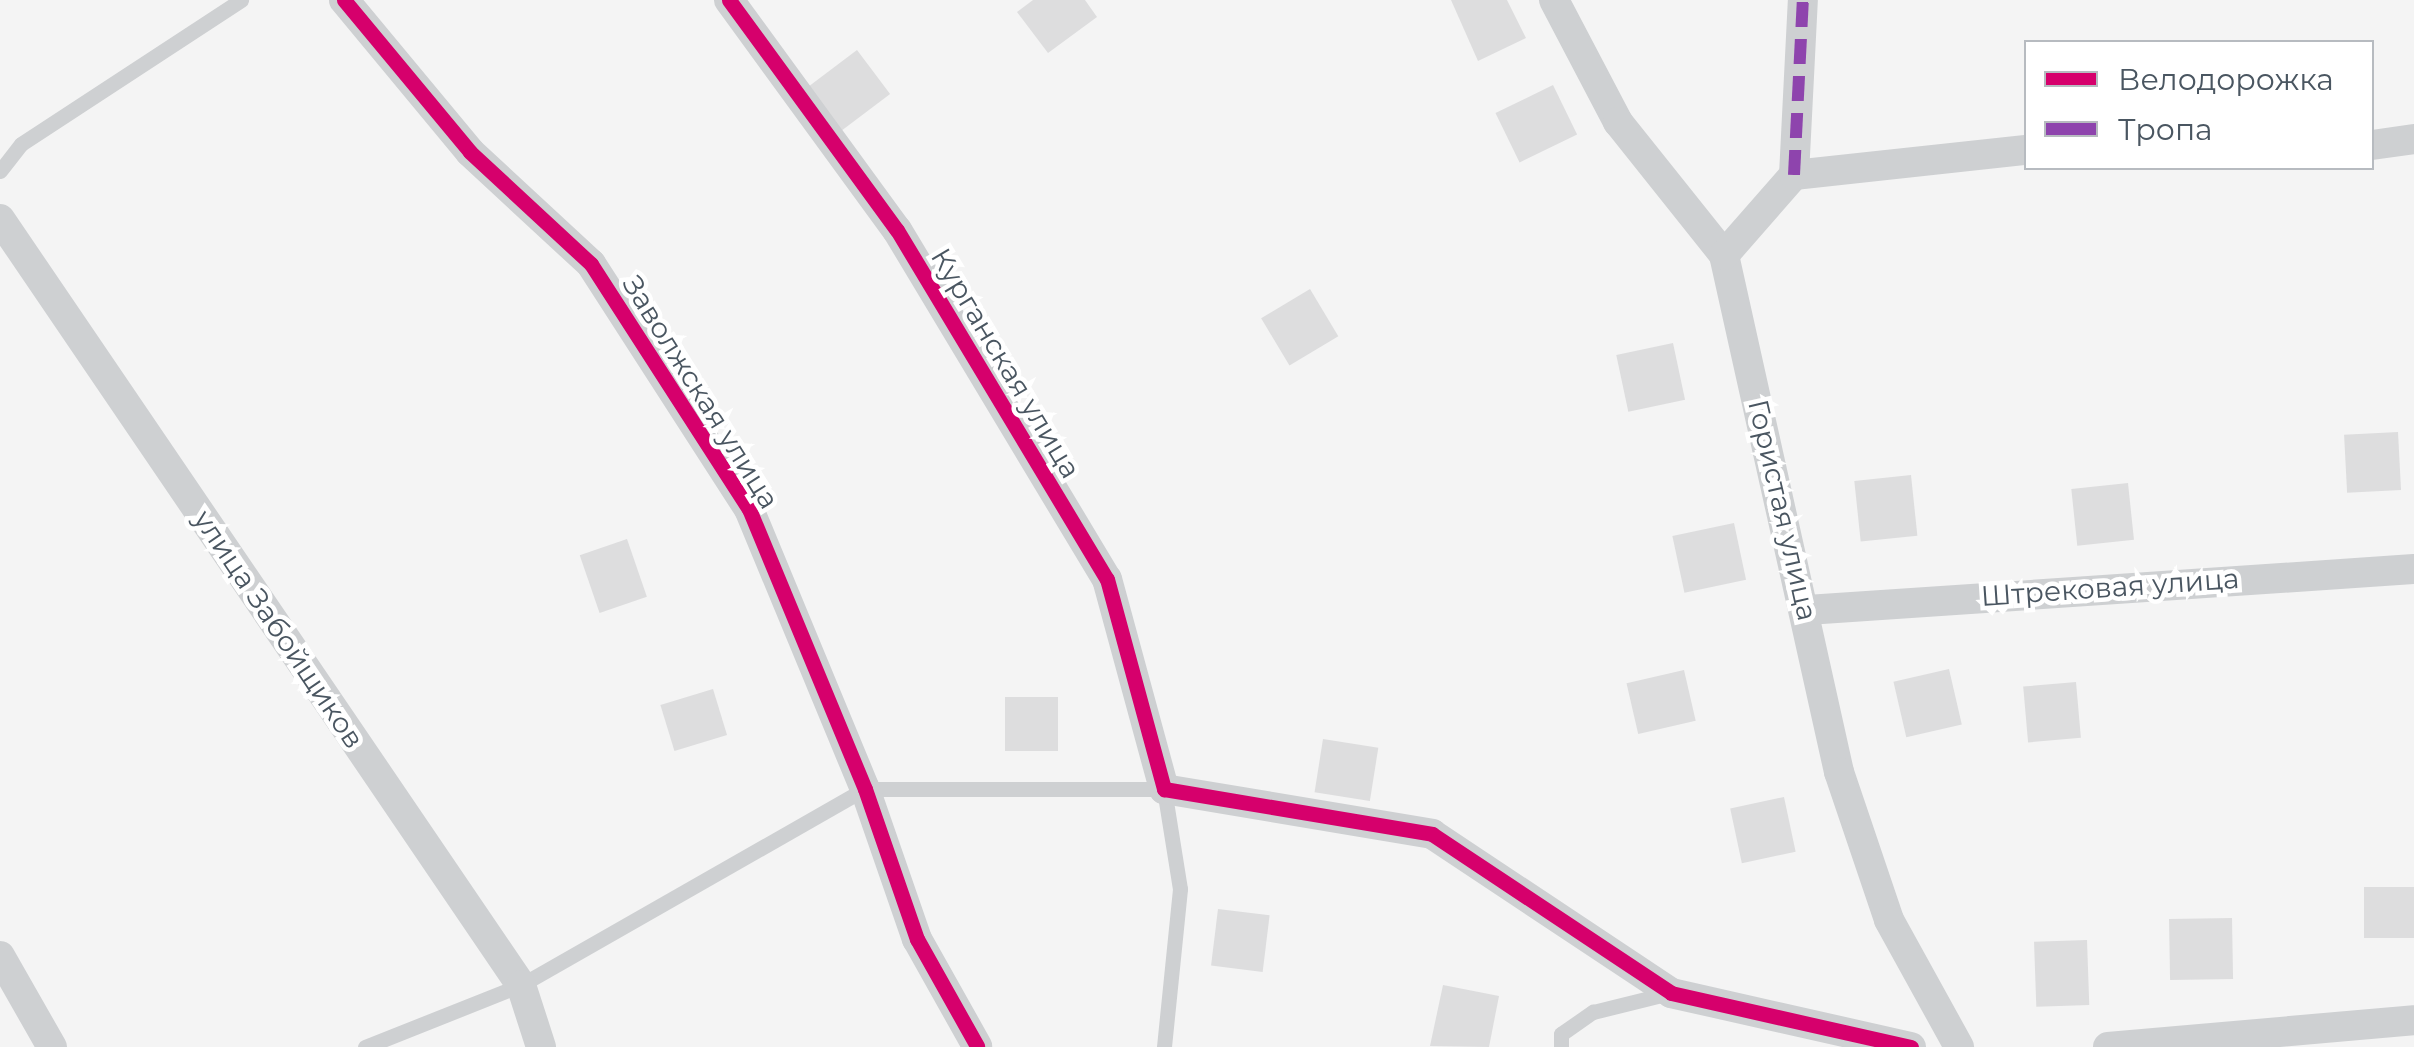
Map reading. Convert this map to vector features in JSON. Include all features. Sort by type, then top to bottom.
[{"type":"street","name":"Заволжская улица","points":[[344,0],[470,152],[601,280],[750,509],[865,789],[917,939],[977,1046]]},
{"type":"street","name":"Курганская улица","points":[[728,0],[897,230],[1108,580],[1164,789]]},
{"type":"street","name":"Гористая улица","points":[[1554,0],[1618,122],[1724,255],[1807,610],[1839,772],[1889,920],[1959,1047]]},
{"type":"street","points":[[1724,255],[1794,176],[1803,0]]},
{"type":"street","points":[[2374,145],[2414,139]]},
{"type":"street","points":[[1794,176],[2024,150]]},
{"type":"street","name":"улица Забойщиков","points":[[0,220],[520,985],[542,1047]]},
{"type":"street","name":"Штрековая улица","points":[[1807,610],[2414,569]]},
{"type":"street","points":[[1164,789],[1432,834],[1671,992],[1911,1047]]},
{"type":"street","points":[[0,956],[52,1047]]},
{"type":"street","points":[[2108,1047],[2414,1020]]},
{"type":"lane","points":[[0,171],[21,144],[241,0]]},
{"type":"lane","points":[[365,1047],[520,985],[865,789],[1164,789],[1180,888],[1164,1047]]},
{"type":"lane","points":[[1561,1047],[1561,1034],[1593,1012],[1671,992]]},
{"type":"building","points":[[1033,0],[1085,0],[1097,17],[1048,53],[1017,12]]},
{"type":"building","points":[[1451,0],[1507,0],[1526,38],[1478,61]]},
{"type":"building","points":[[857,50],[890,94],[841,131],[808,87]]},
{"type":"building","points":[[1553,85],[1577,134],[1520,162],[1495,113]]},
{"type":"building","points":[[1310,289],[1338,336],[1289,366],[1261,318]]},
{"type":"building","points":[[1673,343],[1685,400],[1628,412],[1616,355]]},
{"type":"building","points":[[2398,432],[2401,490],[2347,493],[2344,435]]},
{"type":"building","points":[[1911,475],[1917,536],[1861,542],[1854,481]]},
{"type":"building","points":[[2128,483],[2134,540],[2077,546],[2071,489]]},
{"type":"building","points":[[1734,523],[1746,580],[1684,593],[1672,536]]},
{"type":"building","points":[[627,539],[647,597],[600,613],[580,555]]},
{"type":"building","points":[[1949,669],[1962,725],[1906,737],[1893,682]]},
{"type":"building","points":[[1684,670],[1696,721],[1638,734],[1627,683]]},
{"type":"building","points":[[2076,682],[2081,738],[2028,742],[2023,687]]},
{"type":"building","points":[[713,689],[727,735],[674,751],[660,705]]},
{"type":"building","points":[[1005,697],[1058,697],[1058,751],[1005,751]]},
{"type":"building","points":[[1323,739],[1378,748],[1370,801],[1315,792]]},
{"type":"building","points":[[1784,797],[1796,852],[1742,863],[1730,808]]},
{"type":"building","points":[[2364,887],[2414,887],[2414,938],[2364,938]]},
{"type":"building","points":[[1218,909],[1270,915],[1263,972],[1211,966]]},
{"type":"building","points":[[2232,918],[2233,979],[2170,980],[2169,919]]},
{"type":"building","points":[[2087,940],[2089,1005],[2036,1007],[2034,942]]},
{"type":"building","points":[[1443,985],[1499,996],[1489,1047],[1430,1046]]},
{"type":"marked path","points":[[1794,175],[1803,0]]},
{"type":"cycle path","points":[[344,0],[470,152],[591,264],[749,509],[865,789],[917,939],[977,1046]]},
{"type":"cycle path","points":[[729,0],[897,230],[1107,579],[1164,789],[1432,834],[1671,993],[1911,1047]]}]
